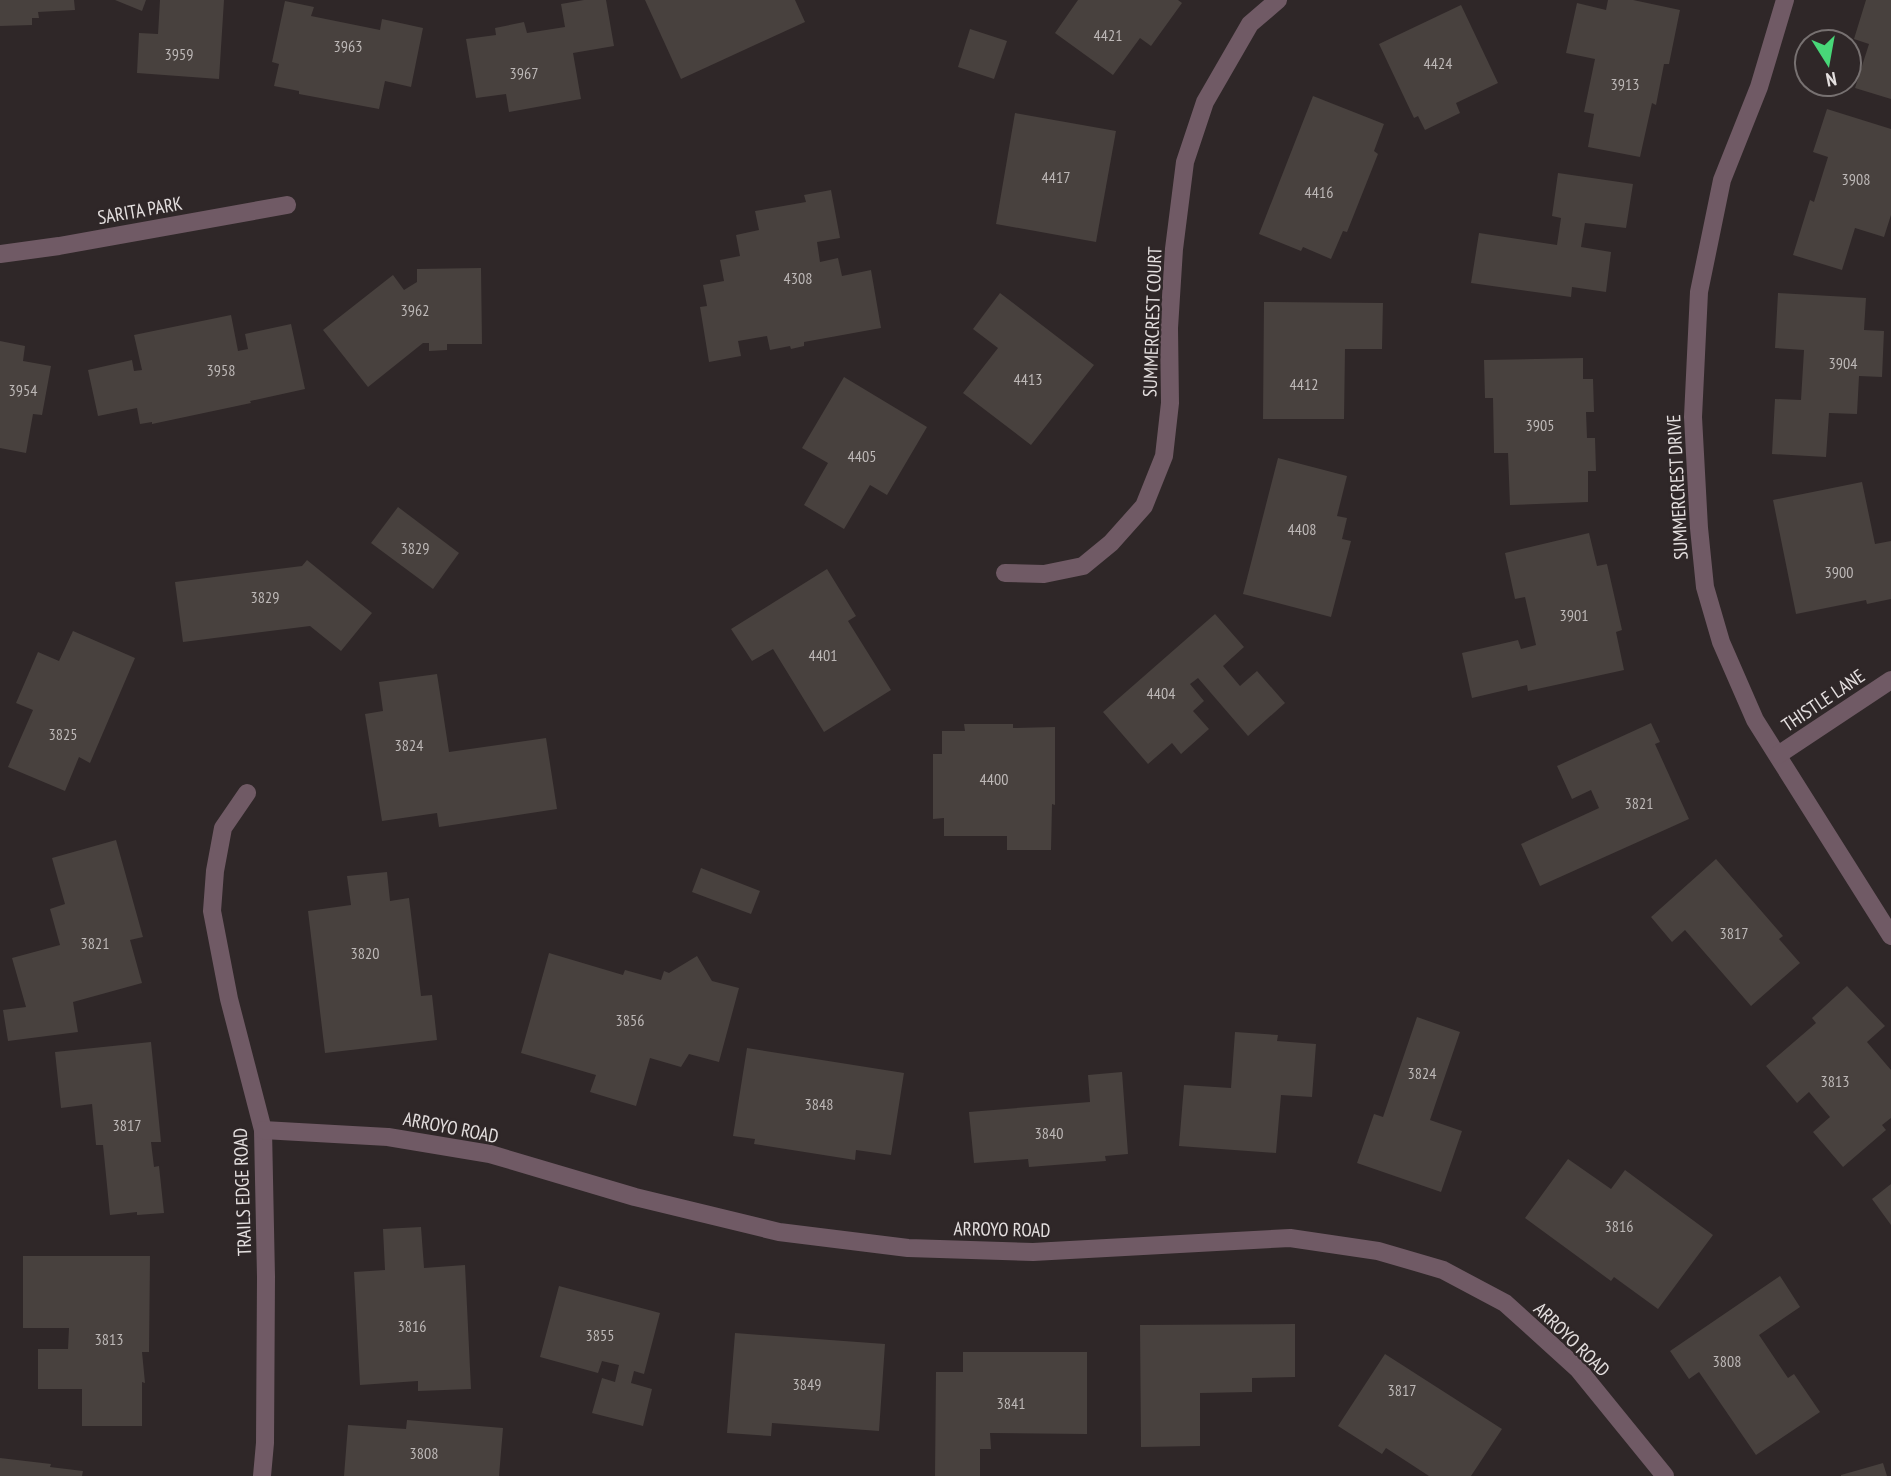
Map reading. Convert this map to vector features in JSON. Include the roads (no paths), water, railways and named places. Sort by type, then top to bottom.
[{"type":"street","name":"SUMMERCREST COURT","points":[[1005,573],[1044,574],[1083,566],[1111,543],[1144,506],[1164,456],[1166,443],[1170,403],[1169,328],[1174,249],[1185,162],[1205,102],[1250,24],[1278,0]]},
{"type":"street","name":"SUMMERCREST DRIVE","points":[[1785,0],[1759,87],[1722,180],[1699,292],[1693,417],[1705,587],[1721,642],[1755,720],[1891,936]]},
{"type":"street","name":"SARITA PARK","points":[[0,254],[287,205]]},
{"type":"street","name":"THISTLE LANE","points":[[1778,755],[1891,680]]},
{"type":"street","name":"TRAILS EDGE ROAD","points":[[247,793],[223,828],[215,871],[212,911],[229,999],[263,1129],[266,1291],[265,1443],[261,1476]]},
{"type":"street","name":"ARROYO ROAD","points":[[263,1129],[388,1137],[490,1154],[635,1197],[779,1232],[908,1248],[1033,1252],[1290,1238],[1378,1251],[1443,1270],[1505,1303],[1578,1369],[1665,1476]]}]
